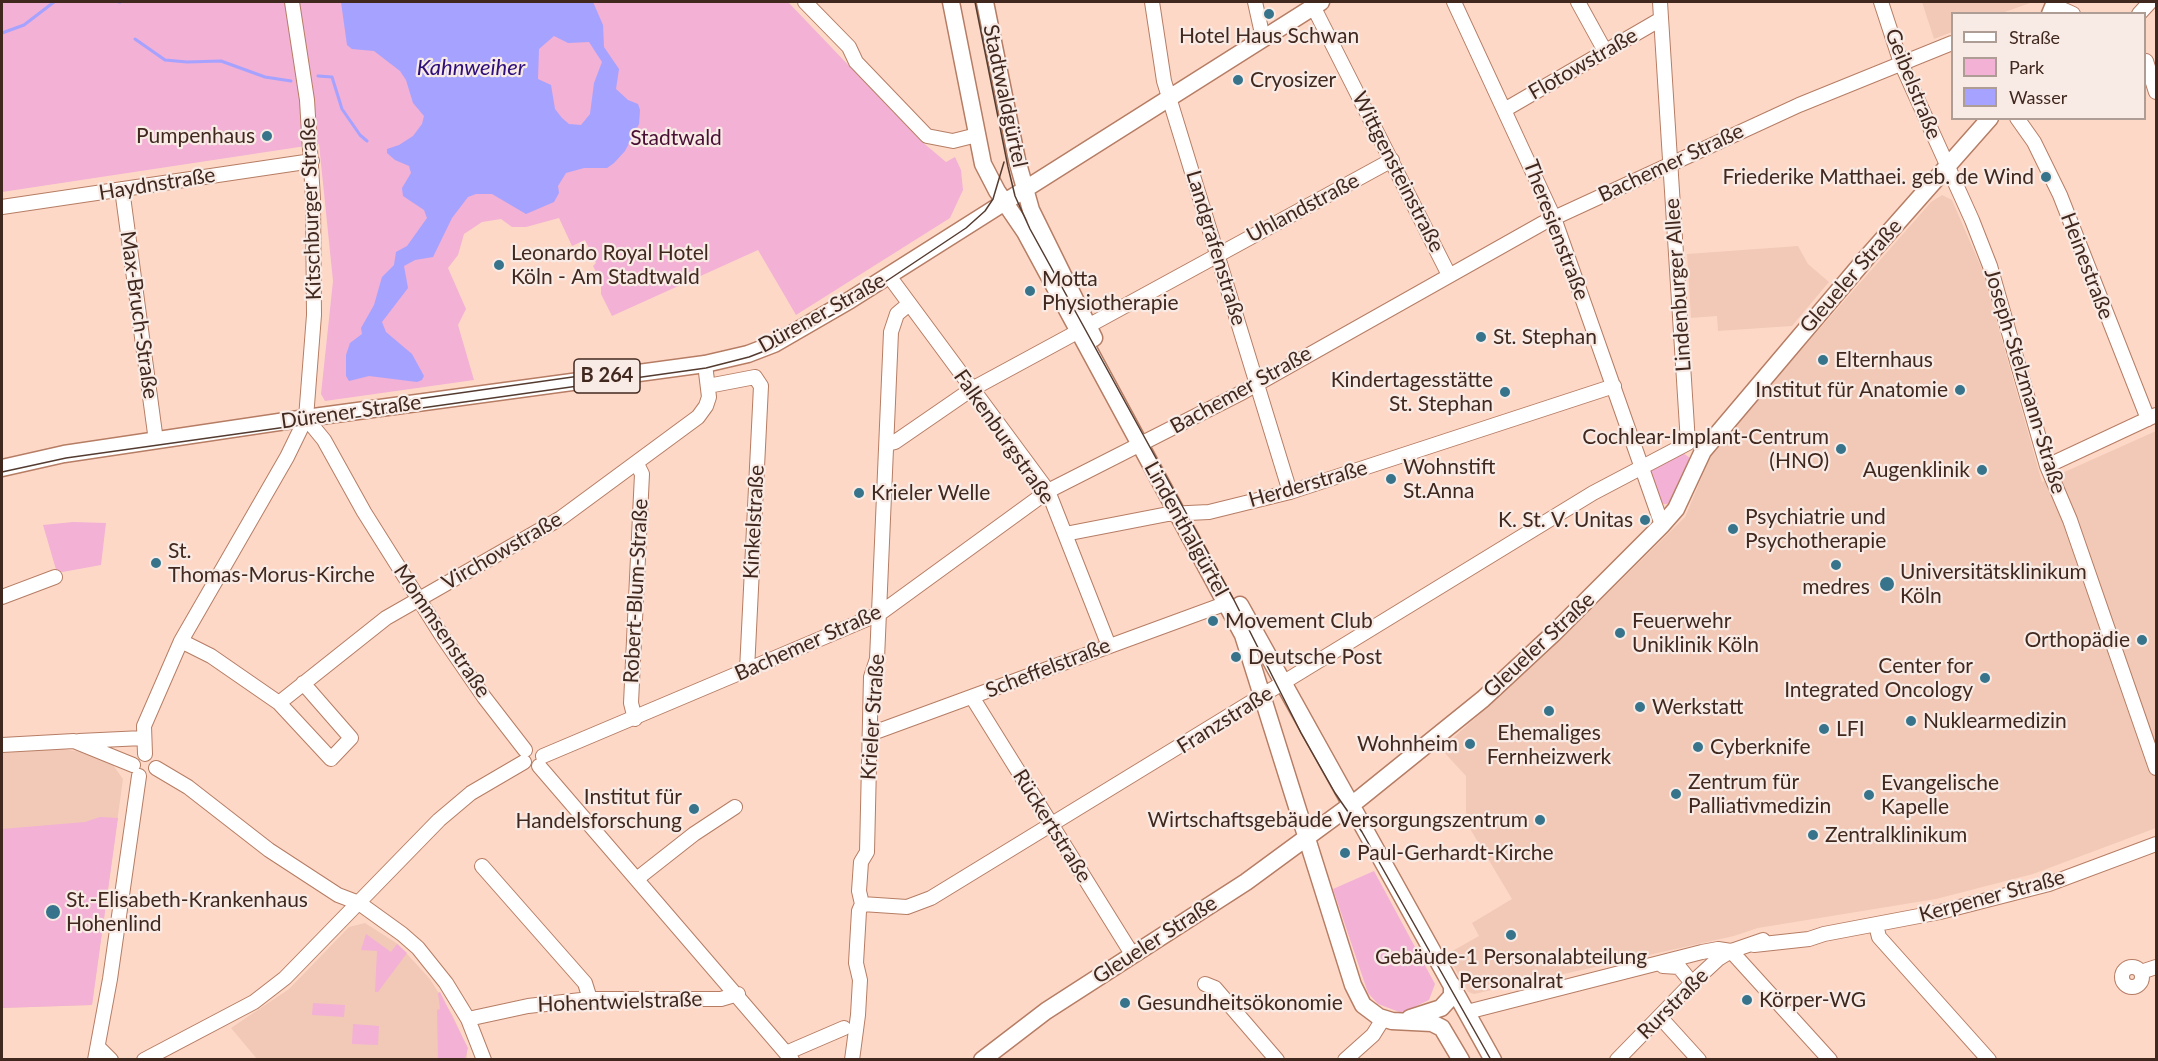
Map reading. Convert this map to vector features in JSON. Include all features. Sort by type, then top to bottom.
[{"type":"main road","name":"Stadtwaldgürtel","points":[[951,2],[983,164],[1005,202]]},
{"type":"main road","name":"Stadtwaldgürtel","points":[[985,2],[1024,190]]},
{"type":"main road","name":"Dürener Straße","points":[[2,468],[64,454],[306,418],[705,364],[748,354],[774,344],[889,276],[965,225],[1317,4]]},
{"type":"main road","name":"Gleueler Straße","points":[[982,1059],[1046,1011],[1246,882],[1352,804],[1483,699],[1554,634],[1662,525],[1676,508],[1703,451],[1988,120]]},
{"type":"main road","name":"Lindenthalgürtel","points":[[1024,190],[1033,216],[1083,328]]},
{"type":"main road","name":"Lindenthalgürtel","points":[[1005,202],[1083,328],[1183,513],[1284,683],[1493,1059]]},
{"type":"main road","name":"Lindenthalgürtel","points":[[1183,513],[1250,651],[1353,985],[1363,1005],[1383,1019]]},
{"type":"main road","points":[[1401,1022],[1441,1008],[1452,996],[1452,985]]},
{"type":"main road","points":[[1401,1022],[1467,1012]]},
{"type":"main road","points":[[1383,1019],[1438,1025],[1446,1032],[1461,1059]]},
{"type":"street","name":"Kitschburger Straße","points":[[292,2],[307,100],[312,160],[314,315],[306,418]]},
{"type":"street","points":[[805,2],[849,47],[856,62],[927,136],[953,141],[976,135]]},
{"type":"street","name":"Landgrafenstraße","points":[[1152,2],[1169,98],[1219,254],[1290,492]]},
{"type":"street","points":[[1255,2],[1263,38]]},
{"type":"street","name":"Theresienstraße","points":[[1454,2],[1506,109],[1554,218],[1662,525]]},
{"type":"street","points":[[1578,2],[1605,51]]},
{"type":"street","name":"Lindenburger Allee","points":[[1660,2],[1688,443]]},
{"type":"street","name":"Geibelstraße","points":[[1881,2],[1901,63],[1947,167]]},
{"type":"street","name":"Wittgensteinstraße","points":[[1317,4],[1449,275]]},
{"type":"street","points":[[2053,7],[2067,12]]},
{"type":"street","name":"Flotowstraße","points":[[1506,109],[1661,19]]},
{"type":"street","name":"Bachemer Straße","points":[[541,761],[634,718],[879,614],[1048,491],[1257,382],[1554,218],[1798,105],[1951,44]]},
{"type":"street","points":[[2149,60],[2157,92]]},
{"type":"street","name":"Heinestraße","points":[[2018,120],[2034,142],[2060,195],[2152,417]]},
{"type":"street","name":"Haydnstraße","points":[[2,207],[312,160]]},
{"type":"street","name":"Uhlandstraße","points":[[887,444],[895,442],[972,389],[1392,160]]},
{"type":"street","name":"Joseph-Stelzmann-Straße","points":[[1947,167],[1990,266],[2047,466],[2070,520],[2157,768]]},
{"type":"street","name":"Max-Bruch-Straße","points":[[122,189],[156,441]]},
{"type":"street","name":"Falkenburgstraße","points":[[889,276],[1048,491],[1109,646]]},
{"type":"street","name":"Krieler Straße","points":[[852,1059],[857,1035],[860,980],[856,963],[859,911],[862,904],[859,891],[861,862],[867,852],[871,676],[877,659],[891,332],[897,314],[909,304]]},
{"type":"street","name":"Virchowstraße","points":[[279,703],[386,618],[561,518],[698,417],[706,406],[708,386],[705,364]]},
{"type":"street","name":"Kinkelstraße","points":[[708,386],[755,377],[760,386],[747,670]]},
{"type":"street","name":"Herderstraße","points":[[1065,534],[1183,513],[1209,512],[1290,492],[1614,386]]},
{"type":"street","points":[[2047,466],[2152,417]]},
{"type":"street","points":[[145,754],[143,738],[157,693],[181,641],[287,457],[306,418]]},
{"type":"street","name":"Mommsenstraße","points":[[306,418],[324,440],[418,598],[525,756]]},
{"type":"street","points":[[1688,443],[1703,451]]},
{"type":"street","name":"Franzstraße","points":[[862,904],[917,905],[1640,466],[1688,443]]},
{"type":"street","name":"Robert-Blum-Straße","points":[[634,718],[631,703],[642,474],[637,464]]},
{"type":"street","points":[[2,597],[55,577]]},
{"type":"street","name":"Scheffelstraße","points":[[870,734],[1227,603]]},
{"type":"street","points":[[181,641],[220,662],[279,703],[331,759],[351,738],[303,683]]},
{"type":"street","name":"Rückertstraße","points":[[972,697],[1132,954]]},
{"type":"street","points":[[2,745],[143,738]]},
{"type":"street","points":[[74,741],[136,770],[152,775],[156,768],[154,758],[145,754],[134,758],[136,770],[97,1054],[111,1059]]},
{"type":"street","points":[[144,1059],[254,1002],[285,978],[440,820],[471,793],[538,748],[541,761],[789,1056],[844,1028]]},
{"type":"street","points":[[156,768],[188,787],[269,850],[338,895],[359,903],[418,948],[446,983],[468,1018],[484,1059]]},
{"type":"street","points":[[638,878],[694,834],[735,807]]},
{"type":"street","name":"Kerpener Straße","points":[[1467,1012],[1718,949],[1731,951],[1779,937],[1824,934],[1940,912],[2049,884],[2157,844]]},
{"type":"street","points":[[482,866],[585,983],[590,999]]},
{"type":"street","points":[[1876,925],[1879,936],[1989,1059]]},
{"type":"street","points":[[1731,951],[1830,1059]]},
{"type":"street","name":"Rurstraße","points":[[1617,1059],[1692,983],[1718,959],[1731,951]]},
{"type":"street","name":"Kerpener Straße","points":[[1655,965],[1678,967],[1692,983]]},
{"type":"street","points":[[2141,972],[2157,967]]},
{"type":"street","points":[[1205,984],[1215,988],[1277,1059]]},
{"type":"street","name":"Hohentwielstraße","points":[[468,1018],[528,1006],[590,999],[722,999],[738,994]]},
{"type":"street","points":[[1660,1017],[1699,1059]]},
{"type":"street","points":[[1345,1059],[1360,1054],[1383,1019]]},
{"type":"shaded area","points":[[1922,2],[2033,2],[2005,12],[1951,12],[1951,32],[1934,39]]},
{"type":"shaded area","name":"Universitätsklinikum Köln","points":[[1942,195],[1952,200],[1982,269],[2042,482],[2156,431],[2156,828],[2033,874],[1936,899],[1758,928],[1734,936],[1474,994],[1468,992],[1447,954],[1479,936],[1472,923],[1512,899],[1466,822],[1466,776],[1441,749],[1549,651],[1685,517],[1713,450],[1931,202]]},
{"type":"shaded area","points":[[1798,246],[1808,264],[1829,282],[1792,326],[1718,331],[1717,316],[1691,318],[1687,254]]},
{"type":"shaded area","name":"St.-Elisabeth-Krankenhaus Hohenlind","points":[[62,749],[82,752],[113,765],[123,779],[92,1005],[2,1008],[2,753]]},
{"type":"shaded area","points":[[365,923],[398,944],[430,979],[453,1016],[467,1048],[465,1060],[257,1059],[231,1028],[289,989],[349,927]]},
{"type":"green space","name":"Stadtwald","points":[[2,2],[788,2],[920,140],[946,162],[955,157],[961,170],[963,190],[950,218],[796,315],[758,250],[612,316],[601,294],[601,282],[593,266],[596,263],[585,240],[572,246],[559,218],[526,227],[512,227],[501,219],[482,222],[464,234],[458,255],[448,268],[466,309],[458,325],[474,380],[325,401],[321,394],[333,281],[319,144],[2,192]]},
{"type":"green space","points":[[1683,453],[1690,458],[1669,504],[1663,504],[1650,471]]},
{"type":"green space","points":[[73,522],[106,523],[101,565],[57,573],[43,525]]},
{"type":"green space","name":"St.-Elisabeth-Krankenhaus Hohenlind","points":[[100,817],[118,818],[92,1005],[2,1008],[2,829],[85,822]]},
{"type":"green space","points":[[1374,871],[1435,984],[1429,1000],[1402,1013],[1378,1004],[1368,993],[1333,889]]},
{"type":"green space","points":[[366,934],[391,952],[397,944],[407,953],[378,992],[375,992],[377,951],[361,950]]},
{"type":"green space","points":[[440,992],[468,1048],[465,1059],[438,1059],[437,1010],[440,1009],[438,993]]},
{"type":"green space","points":[[313,1003],[345,1005],[344,1017],[312,1015]]},
{"type":"green space","points":[[353,1024],[379,1026],[378,1045],[352,1044]]},
{"type":"water","name":"Kahnweiher","points":[[341,2],[593,2],[603,25],[604,47],[619,69],[616,89],[628,100],[638,104],[640,110],[639,124],[625,151],[607,168],[584,168],[566,173],[558,186],[559,193],[554,202],[526,214],[492,194],[476,194],[468,197],[452,218],[433,257],[415,260],[404,266],[408,288],[382,322],[386,332],[412,354],[424,376],[417,382],[369,376],[349,381],[346,376],[346,355],[350,343],[362,334],[361,328],[374,305],[382,277],[394,265],[396,252],[407,246],[427,218],[424,210],[403,196],[402,188],[411,173],[409,166],[395,160],[387,153],[387,149],[413,136],[422,124],[424,116],[413,103],[406,80],[400,71],[374,51],[352,49],[347,45]],"holes":[[[554,36],[568,43],[589,42],[602,62],[594,83],[590,114],[581,125],[569,124],[562,118],[555,109],[551,85],[538,79],[539,49]]]},
{"type":"waterway","points":[[2,33],[24,25],[54,2]]},
{"type":"waterway","points":[[135,39],[165,60],[221,61],[265,77],[291,81]]},
{"type":"waterway","points":[[318,76],[332,77],[342,109],[360,135],[367,141]]},
{"type":"tram line","points":[[975,2],[1015,196],[1030,229],[1234,600],[1301,733],[1335,793],[1362,832],[1491,1060]]},
{"type":"tram line","points":[[2,472],[66,458],[706,368],[749,357],[775,347],[852,304],[966,228],[985,211],[993,199],[1004,162]]},
{"type":"tram line","points":[[396,402],[622,370]]},
{"type":"place","name":"Hotel Haus Schwan","points":[[1269,14]]},
{"type":"place","name":"Cryosizer","points":[[1238,80]]},
{"type":"place","name":"Pumpenhaus","points":[[267,136]]},
{"type":"place","name":"Friederike Matthaei. geb. de Wind","points":[[2046,177]]},
{"type":"place","name":"Leonardo Royal Hotel Köln - Am Stadtwald","points":[[499,265]]},
{"type":"place","name":"Motta Physiotherapie","points":[[1030,291]]},
{"type":"place","name":"St. Stephan","points":[[1481,337]]},
{"type":"place","name":"Elternhaus","points":[[1823,360]]},
{"type":"place","name":"Institut für Anatomie","points":[[1960,390]]},
{"type":"place","name":"Kindertagesstätte St. Stephan","points":[[1505,392]]},
{"type":"place","name":"Cochlear-Implant-Centrum (HNO)","points":[[1841,449]]},
{"type":"place","name":"Augenklinik","points":[[1982,470]]},
{"type":"place","name":"Wohnstift St.Anna","points":[[1391,479]]},
{"type":"place","name":"Krieler Welle","points":[[859,493]]},
{"type":"place","name":"K. St. V. Unitas","points":[[1645,520]]},
{"type":"place","name":"Psychiatrie und Psychotherapie","points":[[1733,529]]},
{"type":"place","name":"St. Thomas-Morus-Kirche","points":[[156,563]]},
{"type":"place","name":"medres","points":[[1836,565]]},
{"type":"place","name":"Universitätsklinikum Köln","points":[[1887,584]]},
{"type":"place","name":"Movement Club","points":[[1213,621]]},
{"type":"place","name":"Feuerwehr Uniklinik Köln","points":[[1620,633]]},
{"type":"place","name":"Orthopädie","points":[[2142,640]]},
{"type":"place","name":"Deutsche Post","points":[[1236,657]]},
{"type":"place","name":"Center for Integrated Oncology","points":[[1985,678]]},
{"type":"place","name":"Werkstatt","points":[[1640,707]]},
{"type":"place","name":"Ehemaliges Fernheizwerk","points":[[1549,711]]},
{"type":"place","name":"Nuklearmedizin","points":[[1911,721]]},
{"type":"place","name":"LFI","points":[[1824,729]]},
{"type":"place","name":"Wohnheim","points":[[1470,744]]},
{"type":"place","name":"Cyberknife","points":[[1698,747]]},
{"type":"place","name":"Zentrum für Palliativmedizin","points":[[1676,794]]},
{"type":"place","name":"Evangelische Kapelle","points":[[1869,795]]},
{"type":"place","name":"Institut für Handelsforschung","points":[[694,809]]},
{"type":"place","name":"Wirtschaftsgebäude Versorgungszentrum","points":[[1540,820]]},
{"type":"place","name":"Zentralklinikum","points":[[1813,835]]},
{"type":"place","name":"Paul-Gerhardt-Kirche","points":[[1345,853]]},
{"type":"place","name":"St.-Elisabeth-Krankenhaus Hohenlind","points":[[53,912]]},
{"type":"place","name":"Gebäude-1 Personalabteilung Personalrat","points":[[1511,935]]},
{"type":"place","name":"Körper-WG","points":[[1747,1000]]},
{"type":"place","name":"Gesundheitsökonomie","points":[[1125,1003]]}]
